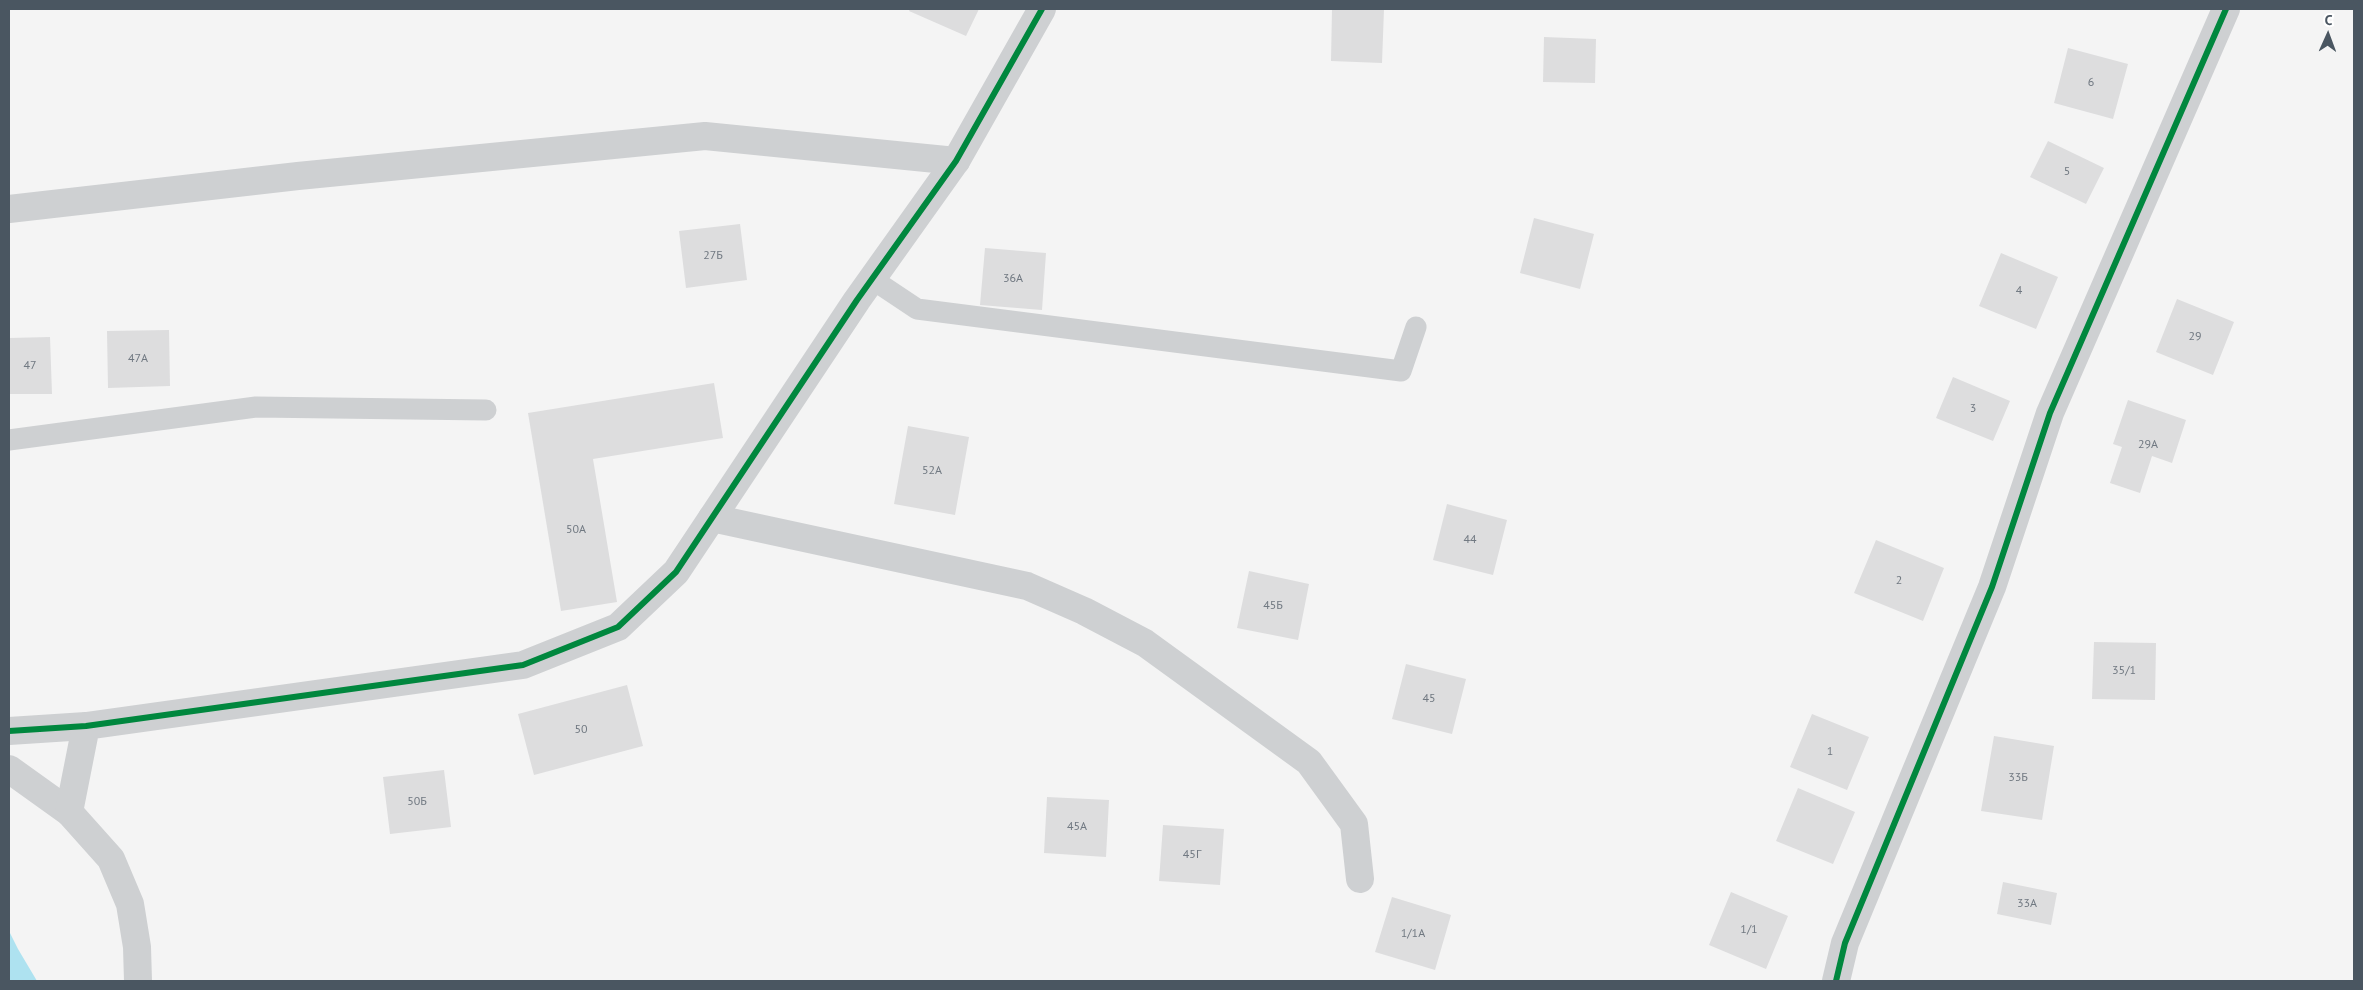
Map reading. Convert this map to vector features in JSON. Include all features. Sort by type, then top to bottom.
[{"type":"street","points":[[9,731],[86,726],[523,665],[618,627],[676,572],[872,279],[956,161],[1042,9]]},
{"type":"street","points":[[1836,981],[1845,943],[1992,587],[2050,412],[2226,9]]},
{"type":"street","points":[[9,209],[289,177],[705,136],[956,161]]},
{"type":"street","points":[[712,518],[1027,586],[1084,611],[1145,644],[1309,762],[1354,824],[1360,879]]},
{"type":"street","points":[[69,812],[86,726]]},
{"type":"street","points":[[9,768],[69,812],[111,859],[130,904],[137,947],[138,981]]},
{"type":"lane","points":[[872,279],[917,310],[1401,371],[1416,327]]},
{"type":"lane","points":[[9,440],[256,407],[486,410]]},
{"type":"water","points":[[9,931],[18,949],[37,981],[9,981]]},
{"type":"building","points":[[910,9],[979,9],[966,36],[909,11]]},
{"type":"building","points":[[1332,9],[1384,9],[1382,63],[1331,61]]},
{"type":"building","points":[[1544,37],[1596,39],[1595,83],[1543,82]]},
{"type":"building","points":[[2068,48],[2128,64],[2113,119],[2054,103]]},
{"type":"building","points":[[2048,141],[2104,168],[2086,204],[2030,177]]},
{"type":"building","points":[[1534,218],[1594,234],[1580,289],[1520,273]]},
{"type":"building","points":[[740,224],[747,280],[686,288],[679,231]]},
{"type":"building","points":[[985,248],[1046,253],[1042,310],[980,305]]},
{"type":"building","points":[[2001,253],[2058,277],[2036,329],[1979,306]]},
{"type":"building","points":[[2177,299],[2234,322],[2213,375],[2156,352]]},
{"type":"building","points":[[169,330],[170,386],[108,388],[107,331]]},
{"type":"building","points":[[50,337],[52,394],[9,394],[9,338]]},
{"type":"building","points":[[1953,377],[2010,401],[1993,441],[1936,418]]},
{"type":"building","points":[[714,383],[723,438],[593,459],[617,602],[561,611],[528,413]]},
{"type":"building","points":[[2128,400],[2186,420],[2172,463],[2152,456],[2140,493],[2110,483],[2122,447],[2113,444]]},
{"type":"building","points":[[908,426],[969,437],[955,515],[894,504]]},
{"type":"building","points":[[1447,504],[1507,520],[1493,575],[1433,560]]},
{"type":"building","points":[[1876,540],[1944,568],[1923,621],[1854,593]]},
{"type":"building","points":[[1249,571],[1309,584],[1298,640],[1237,628]]},
{"type":"building","points":[[2094,642],[2156,643],[2155,700],[2092,699]]},
{"type":"building","points":[[1406,664],[1466,679],[1452,734],[1392,719]]},
{"type":"building","points":[[627,685],[643,746],[534,775],[518,714]]},
{"type":"building","points":[[1812,714],[1869,737],[1847,790],[1790,767]]},
{"type":"building","points":[[1994,736],[2054,746],[2042,820],[1981,811]]},
{"type":"building","points":[[444,770],[451,827],[390,834],[383,777]]},
{"type":"building","points":[[1798,788],[1855,812],[1833,864],[1776,841]]},
{"type":"building","points":[[1047,797],[1109,800],[1106,857],[1044,853]]},
{"type":"building","points":[[1163,825],[1224,829],[1220,885],[1159,881]]},
{"type":"building","points":[[2003,882],[2057,893],[2051,925],[1997,914]]},
{"type":"building","points":[[1731,892],[1788,916],[1766,969],[1709,945]]},
{"type":"building","points":[[1392,897],[1451,915],[1435,970],[1375,952]]},
{"type":"cycle path","points":[[9,731],[86,726],[523,665],[618,627],[676,572],[857,300],[956,161],[1042,9]]},
{"type":"cycle path","points":[[1836,981],[1845,943],[1992,587],[2050,413],[2226,9]]}]
